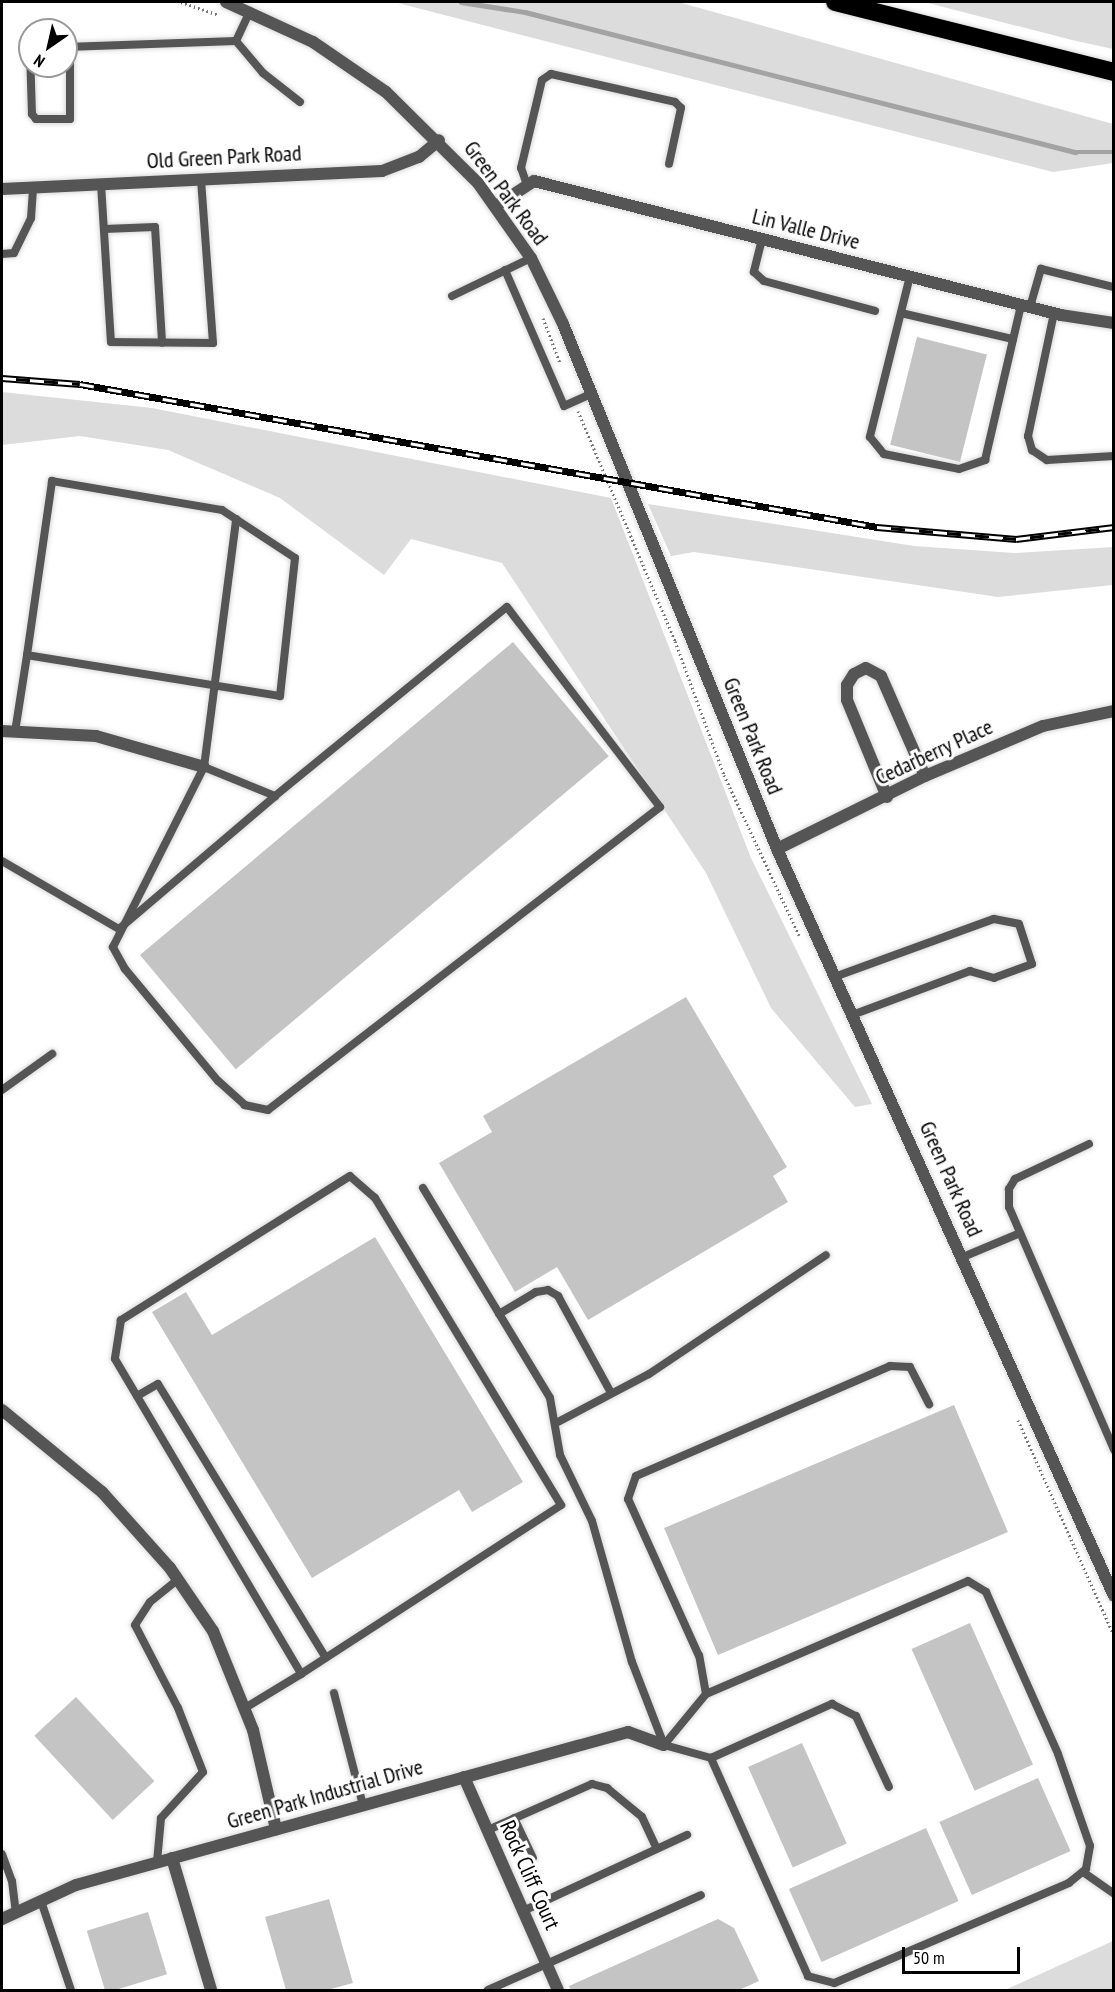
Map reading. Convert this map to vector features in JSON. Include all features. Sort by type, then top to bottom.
[{"type":"highway","points":[[835,2],[1113,72]]},
{"type":"street","name":"Green Park Road","points":[[226,2],[250,11],[351,66],[439,140],[496,206],[531,258],[777,849],[855,1014],[1113,1596]]},
{"type":"street","name":"Old Green Park Road","points":[[2,189],[382,171],[419,157],[439,140]]},
{"type":"street","name":"Lin Valle Drive","points":[[527,185],[534,181],[1054,313],[1113,323]]},
{"type":"street","points":[[496,206],[527,185]]},
{"type":"street","points":[[887,797],[848,700],[847,685],[854,674],[866,668],[881,676],[925,776]]},
{"type":"street","name":"Cedarberry Place","points":[[777,849],[887,797],[925,776],[1043,726],[1113,711]]},
{"type":"street","points":[[2,731],[96,736],[204,767]]},
{"type":"street","points":[[2,1410],[102,1492],[178,1579],[213,1631],[245,1708],[276,1829]]},
{"type":"street","name":"Green Park Industrial Drive","points":[[2,1919],[76,1885],[628,1732],[664,1744]]},
{"type":"street","name":"Rock Cliff Court","points":[[464,1777],[558,1990]]},
{"type":"street","points":[[172,1858],[211,1990]]},
{"type":"lane","points":[[236,41],[250,11]]},
{"type":"lane","points":[[78,47],[236,41]]},
{"type":"lane","points":[[236,41],[263,73],[300,102]]},
{"type":"lane","points":[[527,185],[521,168],[542,80],[551,74],[675,102],[681,108],[669,164]]},
{"type":"lane","points":[[31,78],[32,114],[36,119],[70,119],[69,78]]},
{"type":"lane","points":[[101,184],[111,342],[213,343],[201,179]]},
{"type":"lane","points":[[2,254],[14,253],[32,218],[33,187]]},
{"type":"lane","points":[[104,229],[155,226],[162,343]]},
{"type":"lane","points":[[762,239],[754,272],[764,281],[875,311]]},
{"type":"lane","points":[[452,296],[531,258]]},
{"type":"lane","points":[[910,276],[870,438],[884,454],[959,469],[985,460],[1013,339],[1041,269],[1113,287]]},
{"type":"lane","points":[[505,270],[564,406],[589,395]]},
{"type":"lane","points":[[901,313],[1013,339]]},
{"type":"lane","points":[[1054,313],[1028,436],[1032,450],[1047,460],[1113,456]]},
{"type":"lane","points":[[15,732],[52,481],[222,510],[295,558],[280,696],[27,655]]},
{"type":"lane","points":[[119,929],[275,796],[507,607],[660,807],[268,1110],[245,1105],[218,1081],[125,969],[113,947],[119,929],[204,767],[236,519]]},
{"type":"lane","points":[[204,767],[275,796]]},
{"type":"lane","points":[[2,861],[119,929]]},
{"type":"lane","points":[[837,976],[994,919],[1019,924],[1032,964],[994,978],[970,971],[855,1014]]},
{"type":"lane","points":[[2,1090],[52,1054]]},
{"type":"lane","points":[[1089,1144],[1015,1179],[1009,1189],[1009,1207],[1018,1234],[1113,1450]]},
{"type":"lane","points":[[245,1708],[301,1674],[326,1658],[561,1505],[375,1197],[350,1176],[121,1320],[115,1359],[301,1674]]},
{"type":"lane","points":[[423,1188],[550,1398],[560,1455],[592,1521],[632,1662],[664,1744]]},
{"type":"lane","points":[[963,1257],[1018,1234]]},
{"type":"lane","points":[[556,1423],[649,1374],[826,1255]]},
{"type":"lane","points":[[499,1314],[536,1292],[548,1290],[558,1296],[611,1393]]},
{"type":"lane","points":[[706,1694],[699,1656],[628,1499],[636,1476],[890,1366],[910,1367],[929,1404]]},
{"type":"lane","points":[[137,1396],[158,1384],[326,1658]]},
{"type":"lane","points":[[157,1862],[161,1818],[203,1772],[178,1708],[135,1625],[150,1602],[178,1579]]},
{"type":"lane","points":[[664,1744],[706,1694],[968,1581],[986,1592],[1058,1754],[1090,1846],[1083,1872],[1069,1883],[834,1983],[808,1976],[711,1758]]},
{"type":"lane","points":[[333,1693],[363,1805]]},
{"type":"lane","points":[[664,1744],[711,1758],[832,1704],[856,1716],[889,1787]]},
{"type":"lane","points":[[488,1830],[586,1785],[600,1785],[642,1817],[657,1849]]},
{"type":"lane","points":[[514,1818],[533,1858]]},
{"type":"lane","points":[[523,1911],[687,1834]]},
{"type":"lane","points":[[2,1854],[12,1881],[16,1913]]},
{"type":"lane","points":[[1083,1872],[1113,1894]]},
{"type":"lane","points":[[488,1990],[701,1895]]},
{"type":"lane","points":[[41,1901],[70,1990]]},
{"type":"path","points":[[181,2],[244,25]]},
{"type":"path","points":[[540,310],[563,371]]},
{"type":"path","points":[[574,402],[675,641],[724,775],[802,941]]},
{"type":"path","points":[[1013,1410],[1113,1636]]},
{"type":"shaded area","points":[[394,2],[678,2],[1113,124],[1113,163],[1053,172]]},
{"type":"shaded area","points":[[924,2],[1113,2],[1113,49],[1072,40]]},
{"type":"shaded area","points":[[2,392],[152,408],[611,498],[751,858],[872,1104],[855,1107],[771,1008],[706,873],[502,563],[411,539],[384,575],[280,498],[168,450],[80,436],[2,445]]},
{"type":"shaded area","points":[[648,504],[914,546],[1014,553],[1113,547],[1113,585],[998,597],[694,552],[671,556]]},
{"type":"shaded area","points":[[1113,1941],[1113,1990],[1005,1990]]},
{"type":"building","points":[[917,337],[987,354],[960,462],[890,445]]},
{"type":"building","points":[[513,642],[609,756],[236,1069],[140,955]]},
{"type":"building","points":[[686,997],[787,1167],[773,1176],[788,1202],[588,1320],[557,1267],[515,1292],[439,1163],[492,1132],[483,1116]]},
{"type":"building","points":[[375,1237],[523,1482],[472,1512],[459,1490],[312,1578],[152,1312],[186,1292],[212,1335]]},
{"type":"building","points":[[954,1405],[1008,1532],[718,1655],[664,1528]]},
{"type":"building","points":[[970,1623],[1033,1765],[975,1791],[912,1649]]},
{"type":"building","points":[[76,1697],[154,1781],[113,1820],[34,1736]]},
{"type":"building","points":[[802,1743],[847,1843],[793,1867],[748,1767]]},
{"type":"building","points":[[1038,1778],[1071,1851],[972,1895],[939,1822]]},
{"type":"building","points":[[926,1828],[959,1901],[822,1962],[789,1889]]},
{"type":"building","points":[[329,1899],[353,1983],[327,1990],[286,1990],[265,1917]]},
{"type":"building","points":[[148,1912],[167,1974],[115,1990],[105,1990],[87,1931]]},
{"type":"building","points":[[718,1919],[734,1928],[759,1981],[739,1990],[571,1990],[569,1986]]},
{"type":"waterway","points":[[461,2],[525,12],[1075,152],[1114,152]]},
{"type":"railway","points":[[2,378],[80,384],[877,527],[1016,539],[1114,527]]}]
